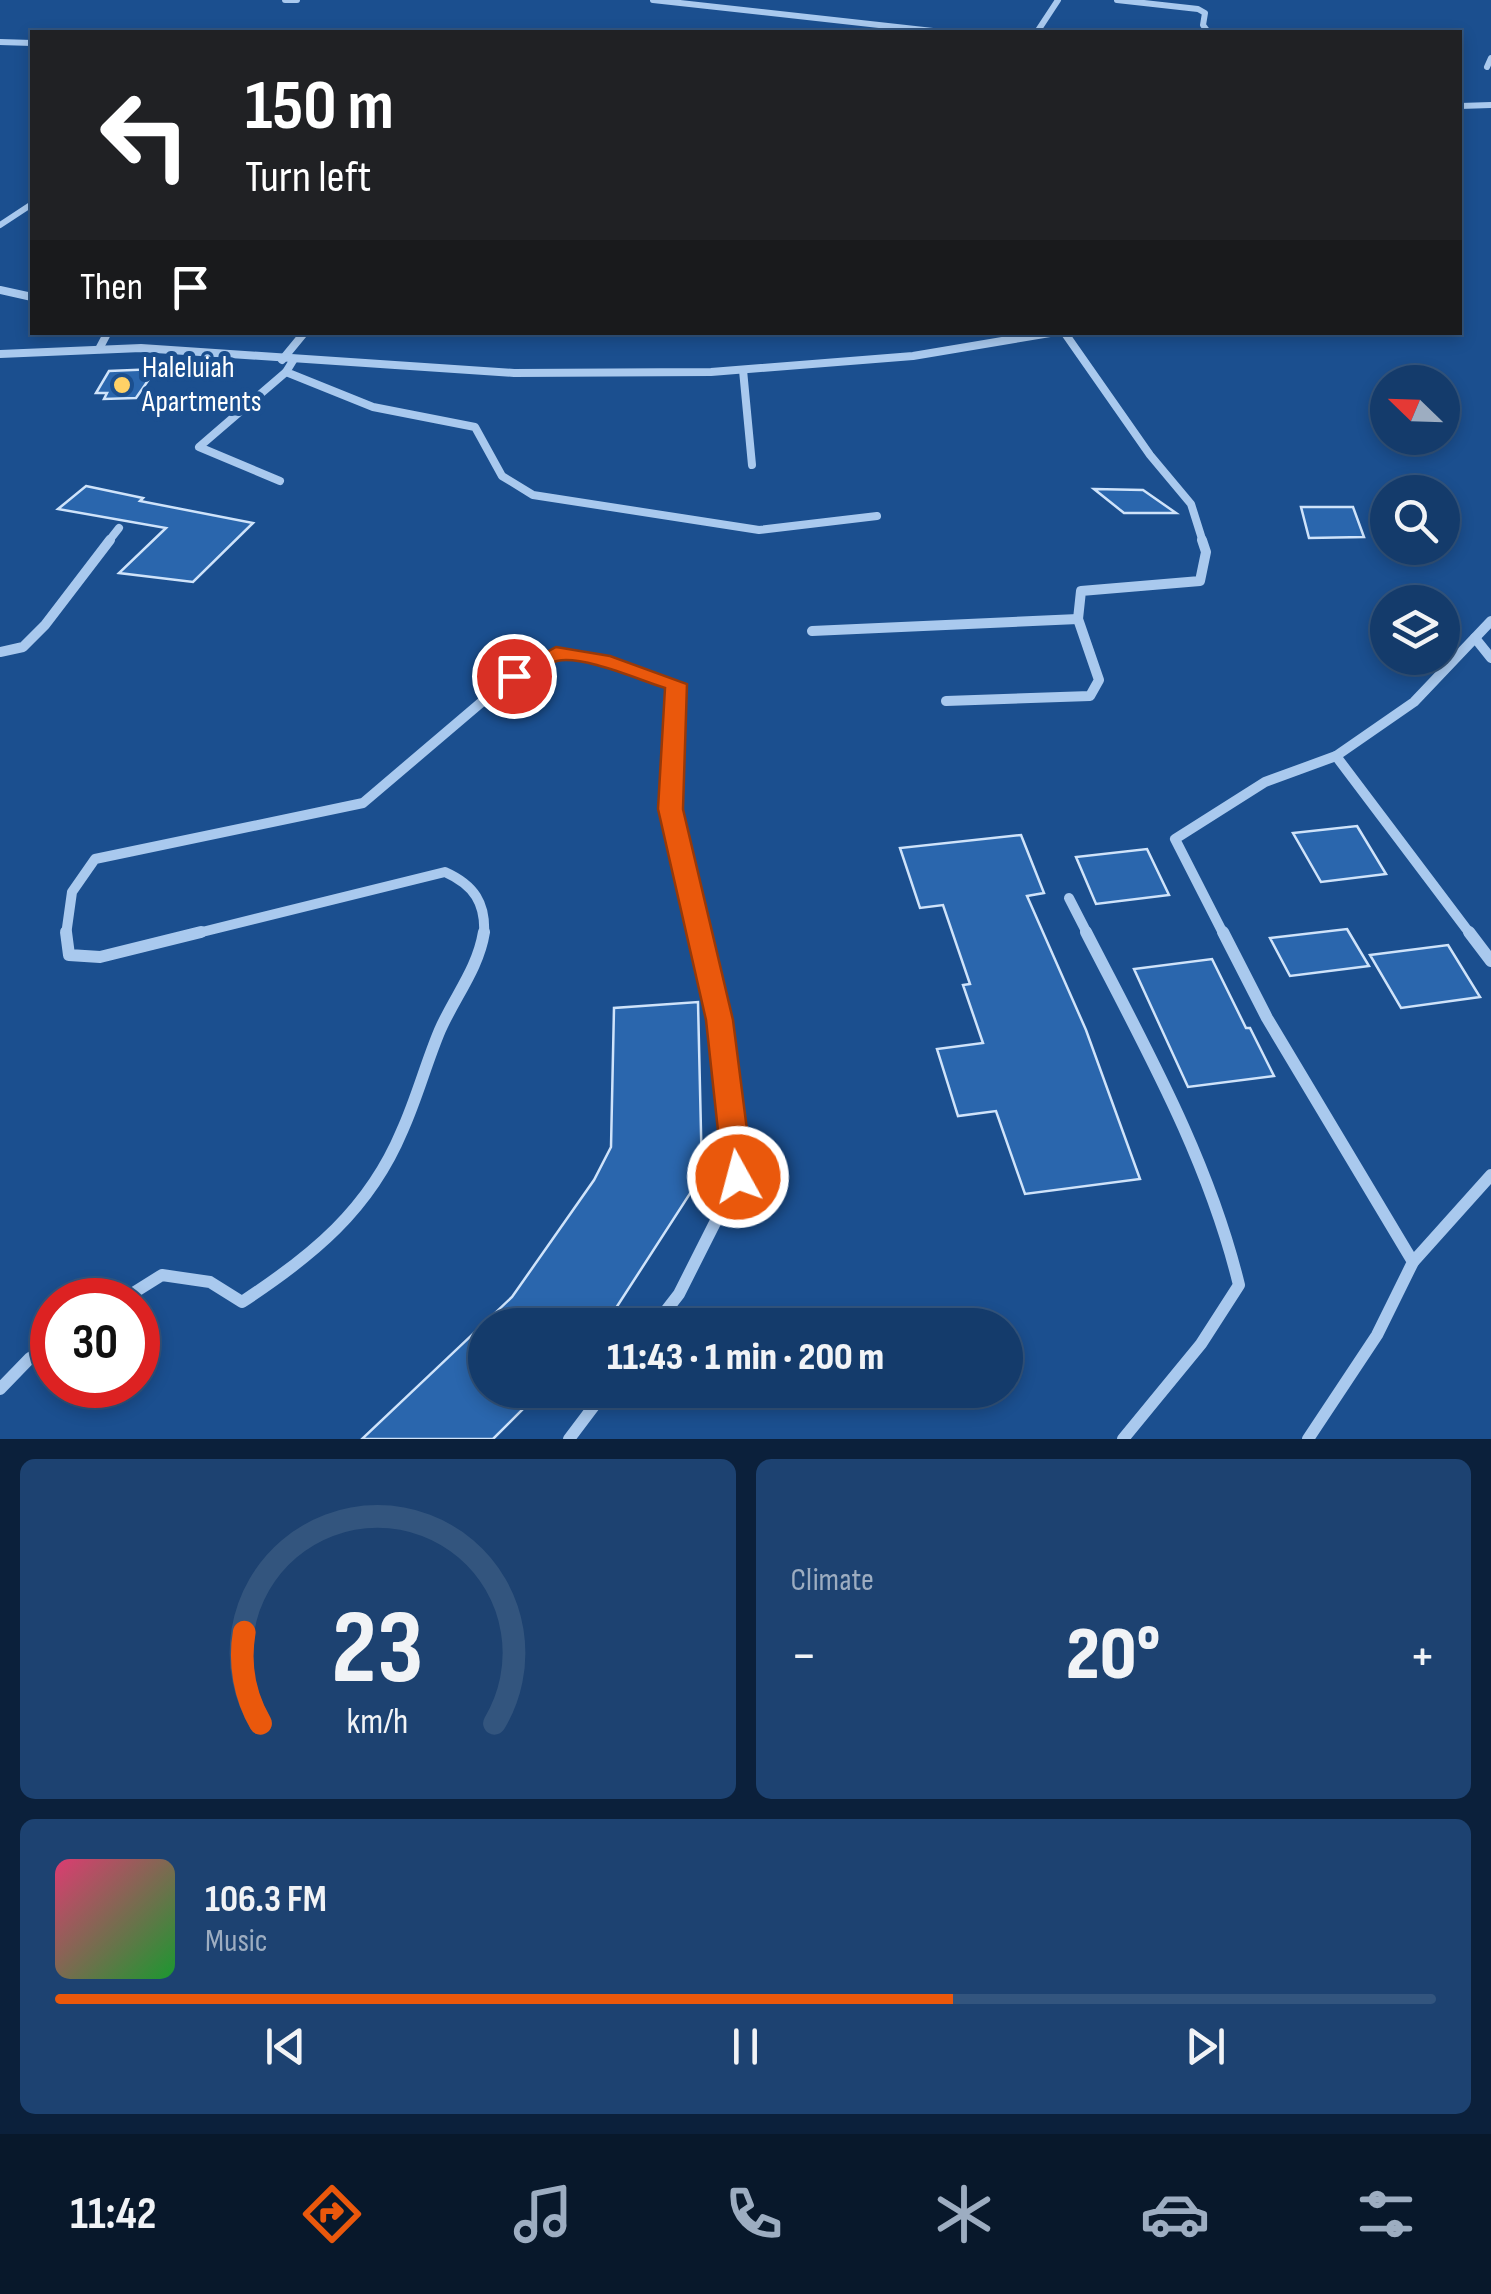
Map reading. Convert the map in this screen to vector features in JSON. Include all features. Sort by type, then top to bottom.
[{"type":"street","points":[[285,0],[296,0]]},
{"type":"street","points":[[653,0],[924,30]]},
{"type":"street","points":[[1038,30],[1058,0]]},
{"type":"street","points":[[1116,0],[1198,9],[1206,13],[1203,25],[1207,30]]},
{"type":"street","points":[[0,42],[30,43]]},
{"type":"street","points":[[1487,67],[1491,58]]},
{"type":"street","points":[[1462,106],[1491,106]]},
{"type":"street","points":[[0,226],[30,205]]},
{"type":"street","points":[[0,290],[30,297]]},
{"type":"street","points":[[99,349],[106,335]]},
{"type":"street","points":[[282,360],[303,335]]},
{"type":"street","points":[[0,354],[140,348],[514,374],[743,370],[913,356],[1038,335]]},
{"type":"street","points":[[946,701],[1090,696],[1099,680],[1078,620],[1081,591],[1179,586],[1200,580],[1206,552],[1191,504],[1150,455],[1066,335]]},
{"type":"street","points":[[280,482],[257,469],[205,453],[199,447],[286,372],[294,359]]},
{"type":"street","points":[[743,370],[740,389],[754,451],[752,465]]},
{"type":"street","points":[[286,372],[373,407],[476,427],[502,476],[533,496],[580,499],[759,530],[878,516]]},
{"type":"street","points":[[0,652],[24,647],[119,528]]},
{"type":"street","points":[[812,631],[1078,620]]},
{"type":"street","points":[[1413,1262],[1267,1018],[1175,839],[1266,782],[1336,756],[1414,702],[1491,621]]},
{"type":"street","points":[[1475,638],[1491,658]]},
{"type":"street","points":[[157,1278],[162,1275],[210,1282],[242,1302],[298,1266],[350,1218],[403,1139],[440,1030],[482,953],[484,911],[469,882],[445,872],[100,957],[69,955],[64,931],[69,891],[95,859],[364,803],[497,688],[531,663],[556,654],[602,660],[676,684],[670,809],[720,1020],[738,1177],[669,1308]]},
{"type":"street","points":[[1336,756],[1491,961]]},
{"type":"street","points":[[1069,898],[1198,1157],[1229,1231],[1239,1285],[1201,1344],[1123,1439]]},
{"type":"street","points":[[1308,1439],[1377,1334],[1413,1262],[1491,1175]]},
{"type":"street","points":[[0,1389],[30,1363]]},
{"type":"street","points":[[569,1439],[592,1408]]},
{"type":"building","name":"Haleluiah Apartments","points":[[156,369],[136,398],[104,399],[107,393],[96,393],[109,371]]},
{"type":"building","points":[[86,486],[253,523],[193,582],[119,573],[166,528],[58,509]]},
{"type":"building","points":[[1094,489],[1143,490],[1176,513],[1124,513]]},
{"type":"building","points":[[1301,507],[1353,507],[1364,537],[1309,538]]},
{"type":"building","points":[[1357,826],[1386,874],[1321,882],[1293,833]]},
{"type":"building","points":[[1021,835],[1044,893],[1027,896],[1086,1030],[1140,1179],[1025,1194],[996,1111],[958,1116],[937,1049],[983,1043],[963,985],[970,984],[943,905],[920,908],[900,848]]},
{"type":"building","points":[[1147,849],[1169,895],[1096,904],[1076,857]]},
{"type":"building","points":[[1347,929],[1369,966],[1290,976],[1270,938]]},
{"type":"building","points":[[1448,945],[1480,997],[1401,1008],[1370,955]]},
{"type":"building","points":[[1212,959],[1274,1076],[1188,1087],[1134,969]]},
{"type":"building","points":[[698,1002],[702,1175],[616,1308],[500,1308],[594,1180],[611,1147],[614,1008]]},
{"type":"building","points":[[468,1339],[468,1408],[524,1408],[493,1439],[362,1439]]},
{"type":"place","name":"Haleluiah Apartments","points":[[122,385]]},
{"type":"route","points":[[514,676],[531,663],[556,654],[602,660],[676,684],[670,809],[720,1020],[738,1177]]}]
